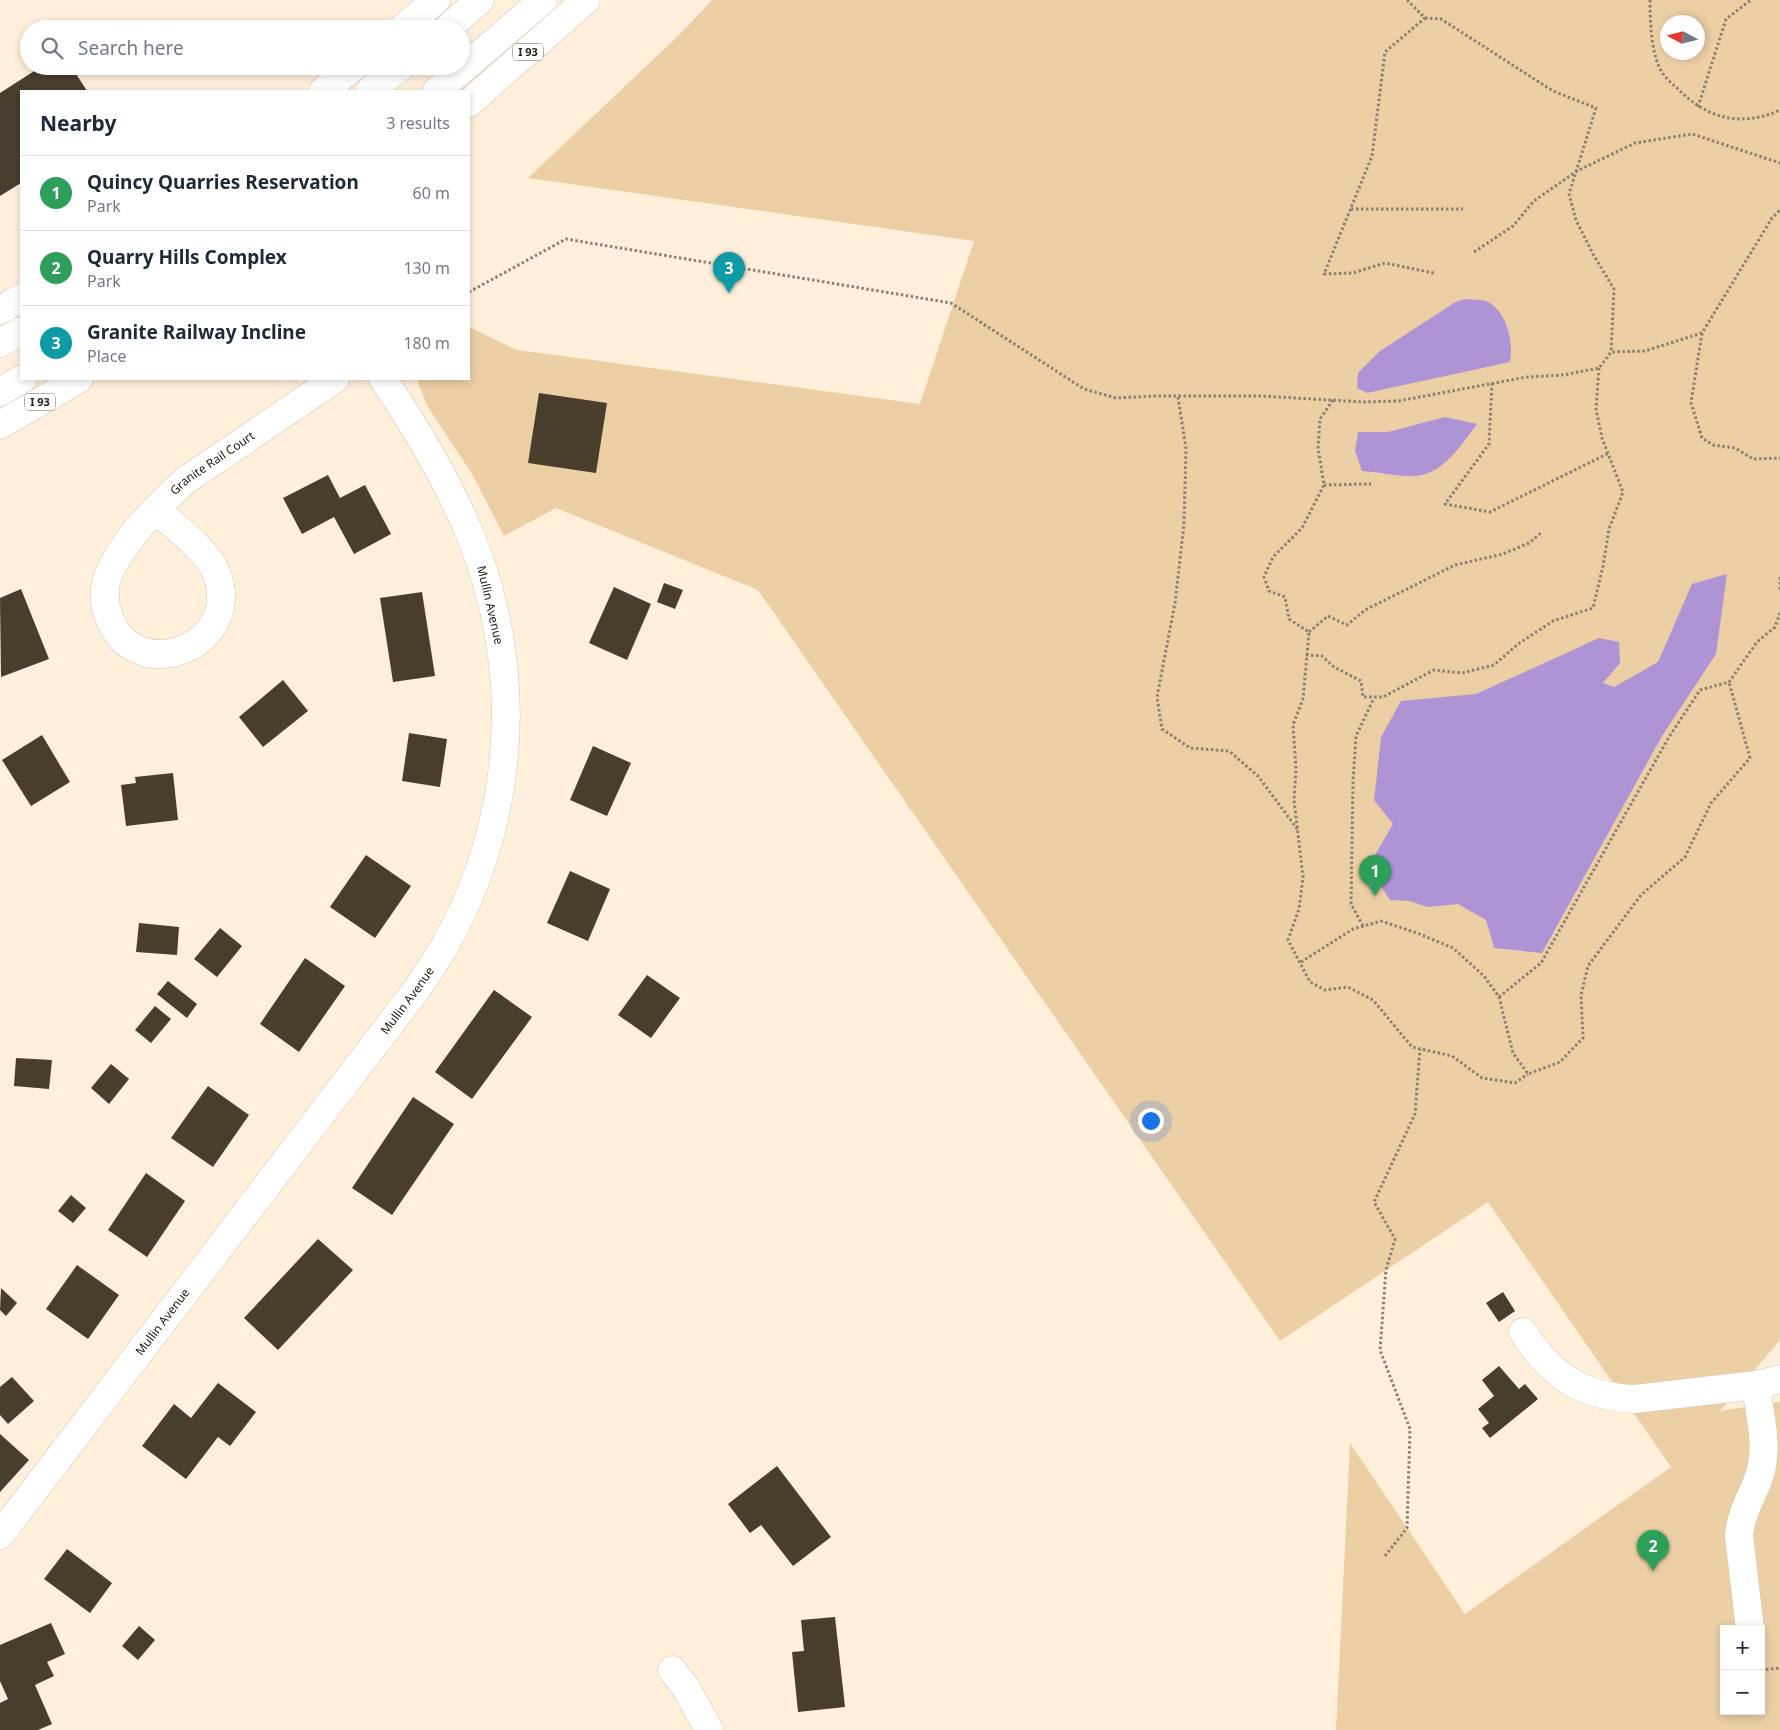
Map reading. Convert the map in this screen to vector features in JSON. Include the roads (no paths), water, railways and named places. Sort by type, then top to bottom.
[{"type":"main road","points":[[413,20],[436,0]]},
{"type":"main road","points":[[457,20],[480,0]]},
{"type":"main road","name":"I 93","points":[[470,63],[543,0]]},
{"type":"main road","name":"I 93","points":[[470,102],[586,0]]},
{"type":"main road","points":[[324,90],[343,75]]},
{"type":"main road","points":[[371,90],[390,75]]},
{"type":"main road","name":"I 93","points":[[439,90],[456,75]]},
{"type":"main road","points":[[0,310],[20,299]]},
{"type":"main road","points":[[0,343],[20,332]]},
{"type":"main road","name":"I 93","points":[[0,392],[20,380]]},
{"type":"main road","name":"I 93","points":[[0,425],[77,380]]},
{"type":"main road","name":"Granite Rail Court","points":[[156,510],[203,553],[217,573],[221,597],[219,612],[211,628],[193,645],[177,652],[161,654],[138,648],[121,636],[108,616],[105,588],[112,568],[131,538],[156,510],[203,467],[334,380]]},
{"type":"main road","name":"Mullin Avenue","points":[[0,1535],[417,989],[457,925],[486,854],[500,793],[504,761],[505,696],[498,630],[482,567],[458,507],[408,416],[384,380]]},
{"type":"main road","points":[[1523,1332],[1532,1347],[1555,1373],[1584,1389],[1602,1395],[1635,1400],[1768,1382],[1764,1454],[1757,1482],[1740,1521],[1750,1625]]},
{"type":"main road","points":[[672,1670],[690,1694],[709,1730]]},
{"type":"place","name":"Granite Railway Incline","points":[[729,293]]},
{"type":"place","name":"Quincy Quarries Reservation","points":[[1375,896]]},
{"type":"place","name":"Quarry Hills Complex","points":[[1653,1571]]}]
